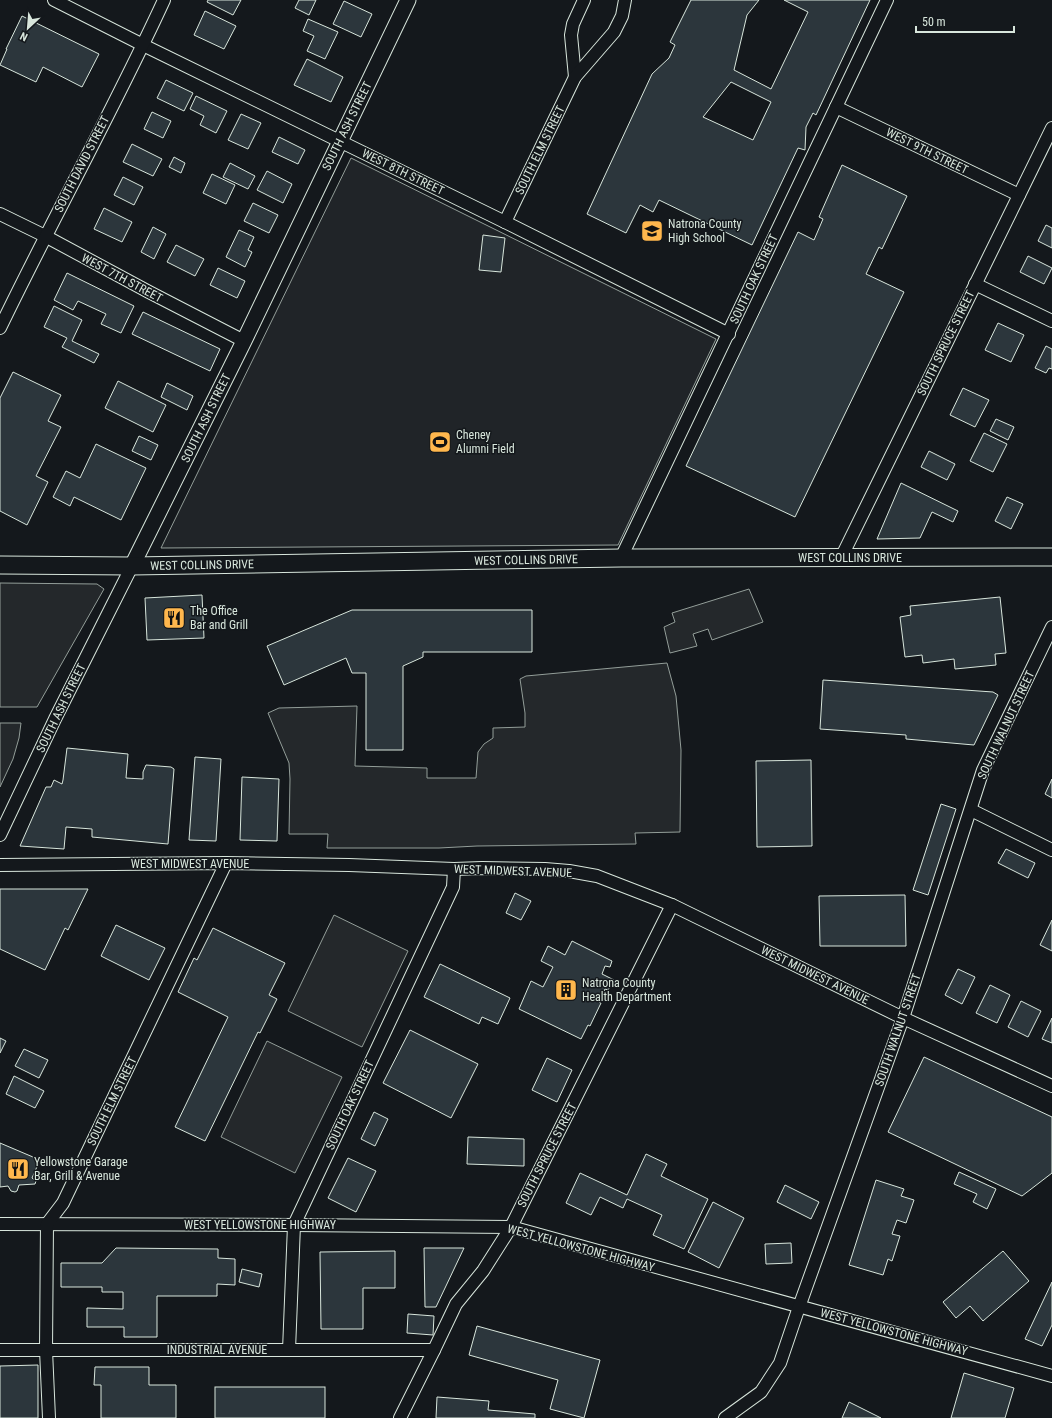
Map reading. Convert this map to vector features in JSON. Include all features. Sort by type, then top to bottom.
[{"type":"main road","name":"WEST COLLINS DRIVE","points":[[0,565],[132,566],[621,558],[1052,557]]},
{"type":"street","name":"WEST 8TH STREET","points":[[54,0],[729,334]]},
{"type":"street","name":"SOUTH DAVID STREET","points":[[0,328],[45,236],[143,45],[164,0]]},
{"type":"street","name":"SOUTH ASH STREET","points":[[0,834],[55,719],[244,341],[408,0]]},
{"type":"street","points":[[575,77],[571,35],[573,24],[584,0]]},
{"type":"street","name":"SOUTH ELM STREET","points":[[505,222],[575,77],[614,32],[622,16],[625,0]]},
{"type":"street","name":"SOUTH OAK STREET","points":[[621,558],[887,0]]},
{"type":"street","name":"WEST 9TH STREET","points":[[836,107],[1019,195]]},
{"type":"street","name":"SOUTH SPRUCE STREET","points":[[841,558],[1052,128]]},
{"type":"street","name":"WEST 7TH STREET","points":[[0,214],[45,236],[244,341]]},
{"type":"street","points":[[975,284],[1052,321]]},
{"type":"street","name":"SOUTH WALNUT STREET","points":[[725,1418],[760,1392],[780,1363],[903,1018],[983,770],[1052,627]]},
{"type":"street","points":[[970,810],[1052,850]]},
{"type":"street","name":"SOUTH ELM STREET","points":[[47,1224],[63,1203],[226,863]]},
{"type":"street","name":"WEST MIDWEST AVENUE","points":[[0,865],[226,863],[350,865],[454,869],[482,868],[569,870],[597,876],[672,906],[903,1018],[1052,1086]]},
{"type":"street","name":"SOUTH OAK STREET","points":[[289,1350],[294,1225],[453,887],[454,869]]},
{"type":"street","name":"SOUTH SPRUCE STREET","points":[[400,1418],[456,1304],[483,1271],[511,1227],[672,906]]},
{"type":"street","name":"WEST YELLOWSTONE HIGHWAY","points":[[0,1224],[511,1227],[1052,1376]]},
{"type":"street","points":[[47,1224],[46,1350],[49,1418]]},
{"type":"street","name":"INDUSTRIAL AVENUE","points":[[0,1350],[434,1350]]},
{"type":"shaded area","name":"Cheney Alumni Field","points":[[351,158],[716,339],[618,545],[161,548]]},
{"type":"shaded area","points":[[0,583],[97,584],[104,589],[37,707],[0,707]]},
{"type":"shaded area","points":[[749,589],[763,622],[712,640],[708,629],[693,634],[697,646],[670,653],[664,627],[675,622],[672,613]]},
{"type":"shaded area","points":[[667,663],[676,696],[681,750],[680,832],[635,833],[636,844],[477,846],[439,848],[327,848],[328,834],[289,834],[289,763],[268,713],[279,708],[357,706],[355,766],[427,768],[427,778],[476,778],[478,752],[484,744],[493,738],[493,728],[525,727],[525,713],[520,679],[526,676]]},
{"type":"shaded area","points":[[0,723],[21,723],[19,738],[13,759],[0,787]]},
{"type":"shaded area","points":[[334,915],[408,951],[362,1047],[288,1011]]},
{"type":"shaded area","points":[[267,1041],[342,1077],[295,1173],[221,1137]]},
{"type":"building","points":[[208,0],[241,0],[233,15],[207,2]]},
{"type":"building","points":[[299,0],[316,0],[309,15],[295,8]]},
{"type":"building","points":[[691,0],[759,0],[747,15],[734,70],[771,89],[808,12],[784,0],[870,0],[816,115],[813,113],[806,127],[805,150],[798,148],[752,245],[659,200],[653,212],[640,205],[626,233],[587,214],[652,74],[669,58],[675,45],[670,42]],"holes":[[[731,82],[771,102],[753,140],[703,117]]]},
{"type":"building","points":[[344,1],[372,14],[361,37],[333,24]]},
{"type":"building","points":[[205,11],[236,26],[224,49],[194,35]]},
{"type":"building","points":[[22,16],[99,54],[82,87],[43,67],[36,82],[0,65]]},
{"type":"building","points":[[308,19],[338,32],[325,59],[307,51],[314,36],[303,31]]},
{"type":"building","points":[[307,59],[343,77],[331,102],[294,85]]},
{"type":"building","points":[[166,80],[193,93],[184,111],[157,98]]},
{"type":"building","points":[[196,96],[227,111],[216,133],[200,125],[204,116],[190,109]]},
{"type":"building","points":[[152,112],[171,121],[163,138],[144,129]]},
{"type":"building","points":[[241,114],[261,123],[248,149],[228,140]]},
{"type":"building","points":[[279,137],[305,150],[298,164],[272,152]]},
{"type":"building","points":[[132,144],[162,159],[153,176],[123,162]]},
{"type":"building","points":[[174,157],[185,163],[181,173],[169,167]]},
{"type":"building","points":[[230,163],[255,176],[248,189],[223,177]]},
{"type":"building","points":[[842,165],[907,196],[882,249],[879,247],[866,274],[904,292],[795,517],[686,466],[798,232],[814,240],[823,219],[819,217]]},
{"type":"building","points":[[267,171],[292,184],[283,203],[257,190]]},
{"type":"building","points":[[212,174],[235,185],[226,204],[203,193]]},
{"type":"building","points":[[123,177],[143,187],[134,205],[114,195]]},
{"type":"building","points":[[253,203],[278,215],[269,233],[244,221]]},
{"type":"building","points":[[104,208],[132,222],[122,242],[94,229]]},
{"type":"building","points":[[1046,225],[1052,228],[1052,248],[1038,241]]},
{"type":"building","points":[[153,227],[166,234],[154,259],[141,252]]},
{"type":"building","points":[[239,230],[254,237],[248,250],[252,252],[245,267],[226,257]]},
{"type":"building","points":[[483,235],[505,238],[501,272],[479,270]]},
{"type":"building","points":[[176,245],[204,259],[195,276],[167,262]]},
{"type":"building","points":[[1028,256],[1052,268],[1044,284],[1020,272]]},
{"type":"building","points":[[218,268],[245,281],[237,298],[210,285]]},
{"type":"building","points":[[67,273],[134,306],[121,333],[101,324],[106,314],[78,301],[73,310],[54,300]]},
{"type":"building","points":[[54,306],[82,320],[72,341],[99,354],[94,363],[62,347],[67,338],[44,327]]},
{"type":"building","points":[[143,312],[220,349],[210,371],[132,334]]},
{"type":"building","points":[[998,323],[1024,335],[1011,362],[985,350]]},
{"type":"building","points":[[1046,346],[1052,349],[1052,369],[1049,368],[1046,373],[1035,368]]},
{"type":"building","points":[[13,372],[61,395],[48,421],[61,427],[36,476],[48,482],[27,525],[0,511],[0,398]]},
{"type":"building","points":[[118,381],[166,405],[153,432],[105,408]]},
{"type":"building","points":[[167,383],[193,396],[187,410],[161,397]]},
{"type":"building","points":[[963,388],[989,400],[975,427],[950,415]]},
{"type":"building","points":[[996,419],[1014,427],[1008,440],[990,431]]},
{"type":"building","points":[[984,433],[1007,444],[993,472],[970,461]]},
{"type":"building","points":[[139,436],[158,445],[151,460],[132,451]]},
{"type":"building","points":[[96,444],[146,468],[121,520],[74,497],[70,506],[53,497],[66,471],[80,478]]},
{"type":"building","points":[[929,451],[955,464],[947,480],[921,467]]},
{"type":"building","points":[[901,483],[958,511],[953,522],[932,512],[920,538],[877,539]]},
{"type":"building","points":[[1007,497],[1023,504],[1011,529],[995,521]]},
{"type":"building","name":"The Office Bar and Grill","points":[[202,595],[204,638],[147,640],[145,598]]},
{"type":"building","points":[[1000,597],[1006,653],[995,654],[996,665],[955,669],[954,659],[923,663],[922,655],[905,657],[900,617],[911,615],[910,606]]},
{"type":"building","points":[[352,610],[532,610],[532,652],[423,652],[423,657],[403,666],[403,750],[366,750],[366,673],[352,673],[346,658],[284,685],[267,646]]},
{"type":"building","points":[[823,680],[993,692],[998,695],[974,745],[906,739],[906,735],[820,729]]},
{"type":"building","points":[[67,748],[128,754],[126,778],[143,779],[143,772],[146,765],[171,767],[174,769],[168,844],[92,837],[92,829],[66,827],[64,849],[20,846],[46,787],[51,787],[54,780],[62,784]]},
{"type":"building","points":[[195,757],[221,759],[216,841],[189,840]]},
{"type":"building","points":[[811,760],[812,846],[757,847],[756,761]]},
{"type":"building","points":[[242,777],[279,779],[277,841],[240,840]]},
{"type":"building","points":[[1052,779],[1052,798],[1045,794]]},
{"type":"building","points":[[941,804],[956,809],[928,895],[913,890]]},
{"type":"building","points":[[1006,849],[1035,863],[1028,878],[998,863]]},
{"type":"building","points":[[0,889],[88,889],[68,930],[65,928],[45,970],[0,949]]},
{"type":"building","points":[[515,893],[531,901],[521,920],[506,913]]},
{"type":"building","points":[[905,895],[906,946],[820,946],[819,896]]},
{"type":"building","points":[[1052,920],[1052,951],[1040,945]]},
{"type":"building","points":[[116,925],[165,948],[149,980],[101,956]]},
{"type":"building","points":[[213,928],[285,963],[269,995],[277,999],[260,1033],[258,1032],[205,1141],[175,1127],[228,1017],[178,992],[194,958],[197,960]]},
{"type":"building","name":"Natrona County Health Department","points":[[572,941],[612,961],[610,967],[605,966],[602,974],[614,980],[608,990],[605,989],[599,1002],[601,1003],[590,1026],[588,1025],[581,1039],[519,1009],[531,981],[543,987],[553,967],[541,961],[548,946],[565,955]]},
{"type":"building","points":[[440,964],[510,998],[498,1024],[482,1017],[479,1024],[424,997]]},
{"type":"building","points":[[958,969],[975,977],[962,1004],[945,995]]},
{"type":"building","points":[[990,985],[1010,995],[997,1023],[976,1013]]},
{"type":"building","points":[[1021,1001],[1041,1011],[1028,1037],[1008,1027]]},
{"type":"building","points":[[1052,1018],[1052,1043],[1042,1039]]},
{"type":"building","points":[[410,1030],[478,1064],[451,1118],[383,1083]]},
{"type":"building","points":[[0,1038],[6,1041],[0,1053]]},
{"type":"building","points":[[24,1049],[48,1060],[39,1078],[15,1066]]},
{"type":"building","points":[[924,1057],[1052,1117],[1052,1173],[1022,1196],[888,1132]]},
{"type":"building","points":[[547,1058],[572,1070],[557,1102],[532,1090]]},
{"type":"building","points":[[14,1076],[44,1091],[35,1108],[6,1094]]},
{"type":"building","points":[[374,1112],[388,1119],[375,1146],[361,1139]]},
{"type":"building","points":[[468,1137],[524,1139],[524,1166],[467,1164]]},
{"type":"building","name":"Yellowstone Garage Bar, Grill & Avenue","points":[[0,1143],[40,1160],[32,1178],[36,1181],[35,1184],[19,1185],[17,1191],[15,1192],[11,1191],[8,1186],[0,1187]]},
{"type":"building","points":[[646,1154],[667,1164],[661,1176],[708,1199],[684,1249],[653,1235],[662,1215],[627,1199],[623,1208],[600,1197],[591,1215],[566,1203],[580,1173],[627,1195]]},
{"type":"building","points":[[348,1158],[376,1171],[356,1212],[328,1198]]},
{"type":"building","points":[[959,1172],[996,1189],[987,1209],[973,1202],[977,1194],[954,1184]]},
{"type":"building","points":[[876,1180],[904,1189],[901,1196],[914,1200],[906,1223],[897,1220],[892,1234],[900,1236],[892,1261],[888,1259],[883,1275],[849,1265]]},
{"type":"building","points":[[785,1185],[819,1202],[811,1219],[777,1202]]},
{"type":"building","points":[[713,1202],[744,1218],[719,1268],[688,1252]]},
{"type":"building","points":[[791,1243],[792,1263],[766,1264],[765,1244]]},
{"type":"building","points":[[116,1248],[218,1249],[218,1258],[235,1259],[235,1285],[217,1284],[217,1296],[157,1296],[157,1337],[124,1337],[124,1327],[87,1327],[87,1308],[123,1309],[123,1292],[102,1292],[102,1287],[61,1287],[61,1263],[102,1263]]},
{"type":"building","points":[[424,1248],[464,1248],[436,1307],[425,1307]]},
{"type":"building","points":[[395,1251],[395,1288],[363,1288],[363,1329],[321,1329],[320,1252]]},
{"type":"building","points":[[1003,1251],[1029,1281],[983,1321],[970,1306],[956,1318],[943,1302]]},
{"type":"building","points":[[242,1269],[262,1274],[259,1287],[239,1282]]},
{"type":"building","points":[[1052,1282],[1052,1325],[1042,1346],[1025,1339]]},
{"type":"building","points":[[408,1314],[434,1316],[433,1335],[407,1333]]},
{"type":"building","points":[[477,1326],[600,1360],[584,1418],[550,1409],[558,1380],[469,1355]]},
{"type":"building","points":[[38,1365],[38,1418],[0,1418],[0,1366]]},
{"type":"building","points":[[95,1367],[149,1367],[149,1385],[176,1385],[176,1418],[101,1418],[101,1385],[94,1385]]},
{"type":"building","points":[[964,1373],[1014,1388],[1005,1418],[951,1418]]},
{"type":"building","points":[[215,1387],[325,1387],[325,1418],[215,1418]]},
{"type":"building","points":[[437,1397],[489,1401],[488,1410],[535,1414],[535,1418],[436,1418]]},
{"type":"building","points":[[849,1402],[881,1418],[842,1418]]},
{"type":"place","name":"Natrona County High School","points":[[652,231]]},
{"type":"place","name":"Cheney Alumni Field","points":[[440,442]]},
{"type":"place","name":"The Office Bar and Grill","points":[[174,618]]},
{"type":"place","name":"Natrona County Health Department","points":[[566,990]]},
{"type":"place","name":"Yellowstone Garage Bar, Grill & Avenue","points":[[18,1169]]}]
